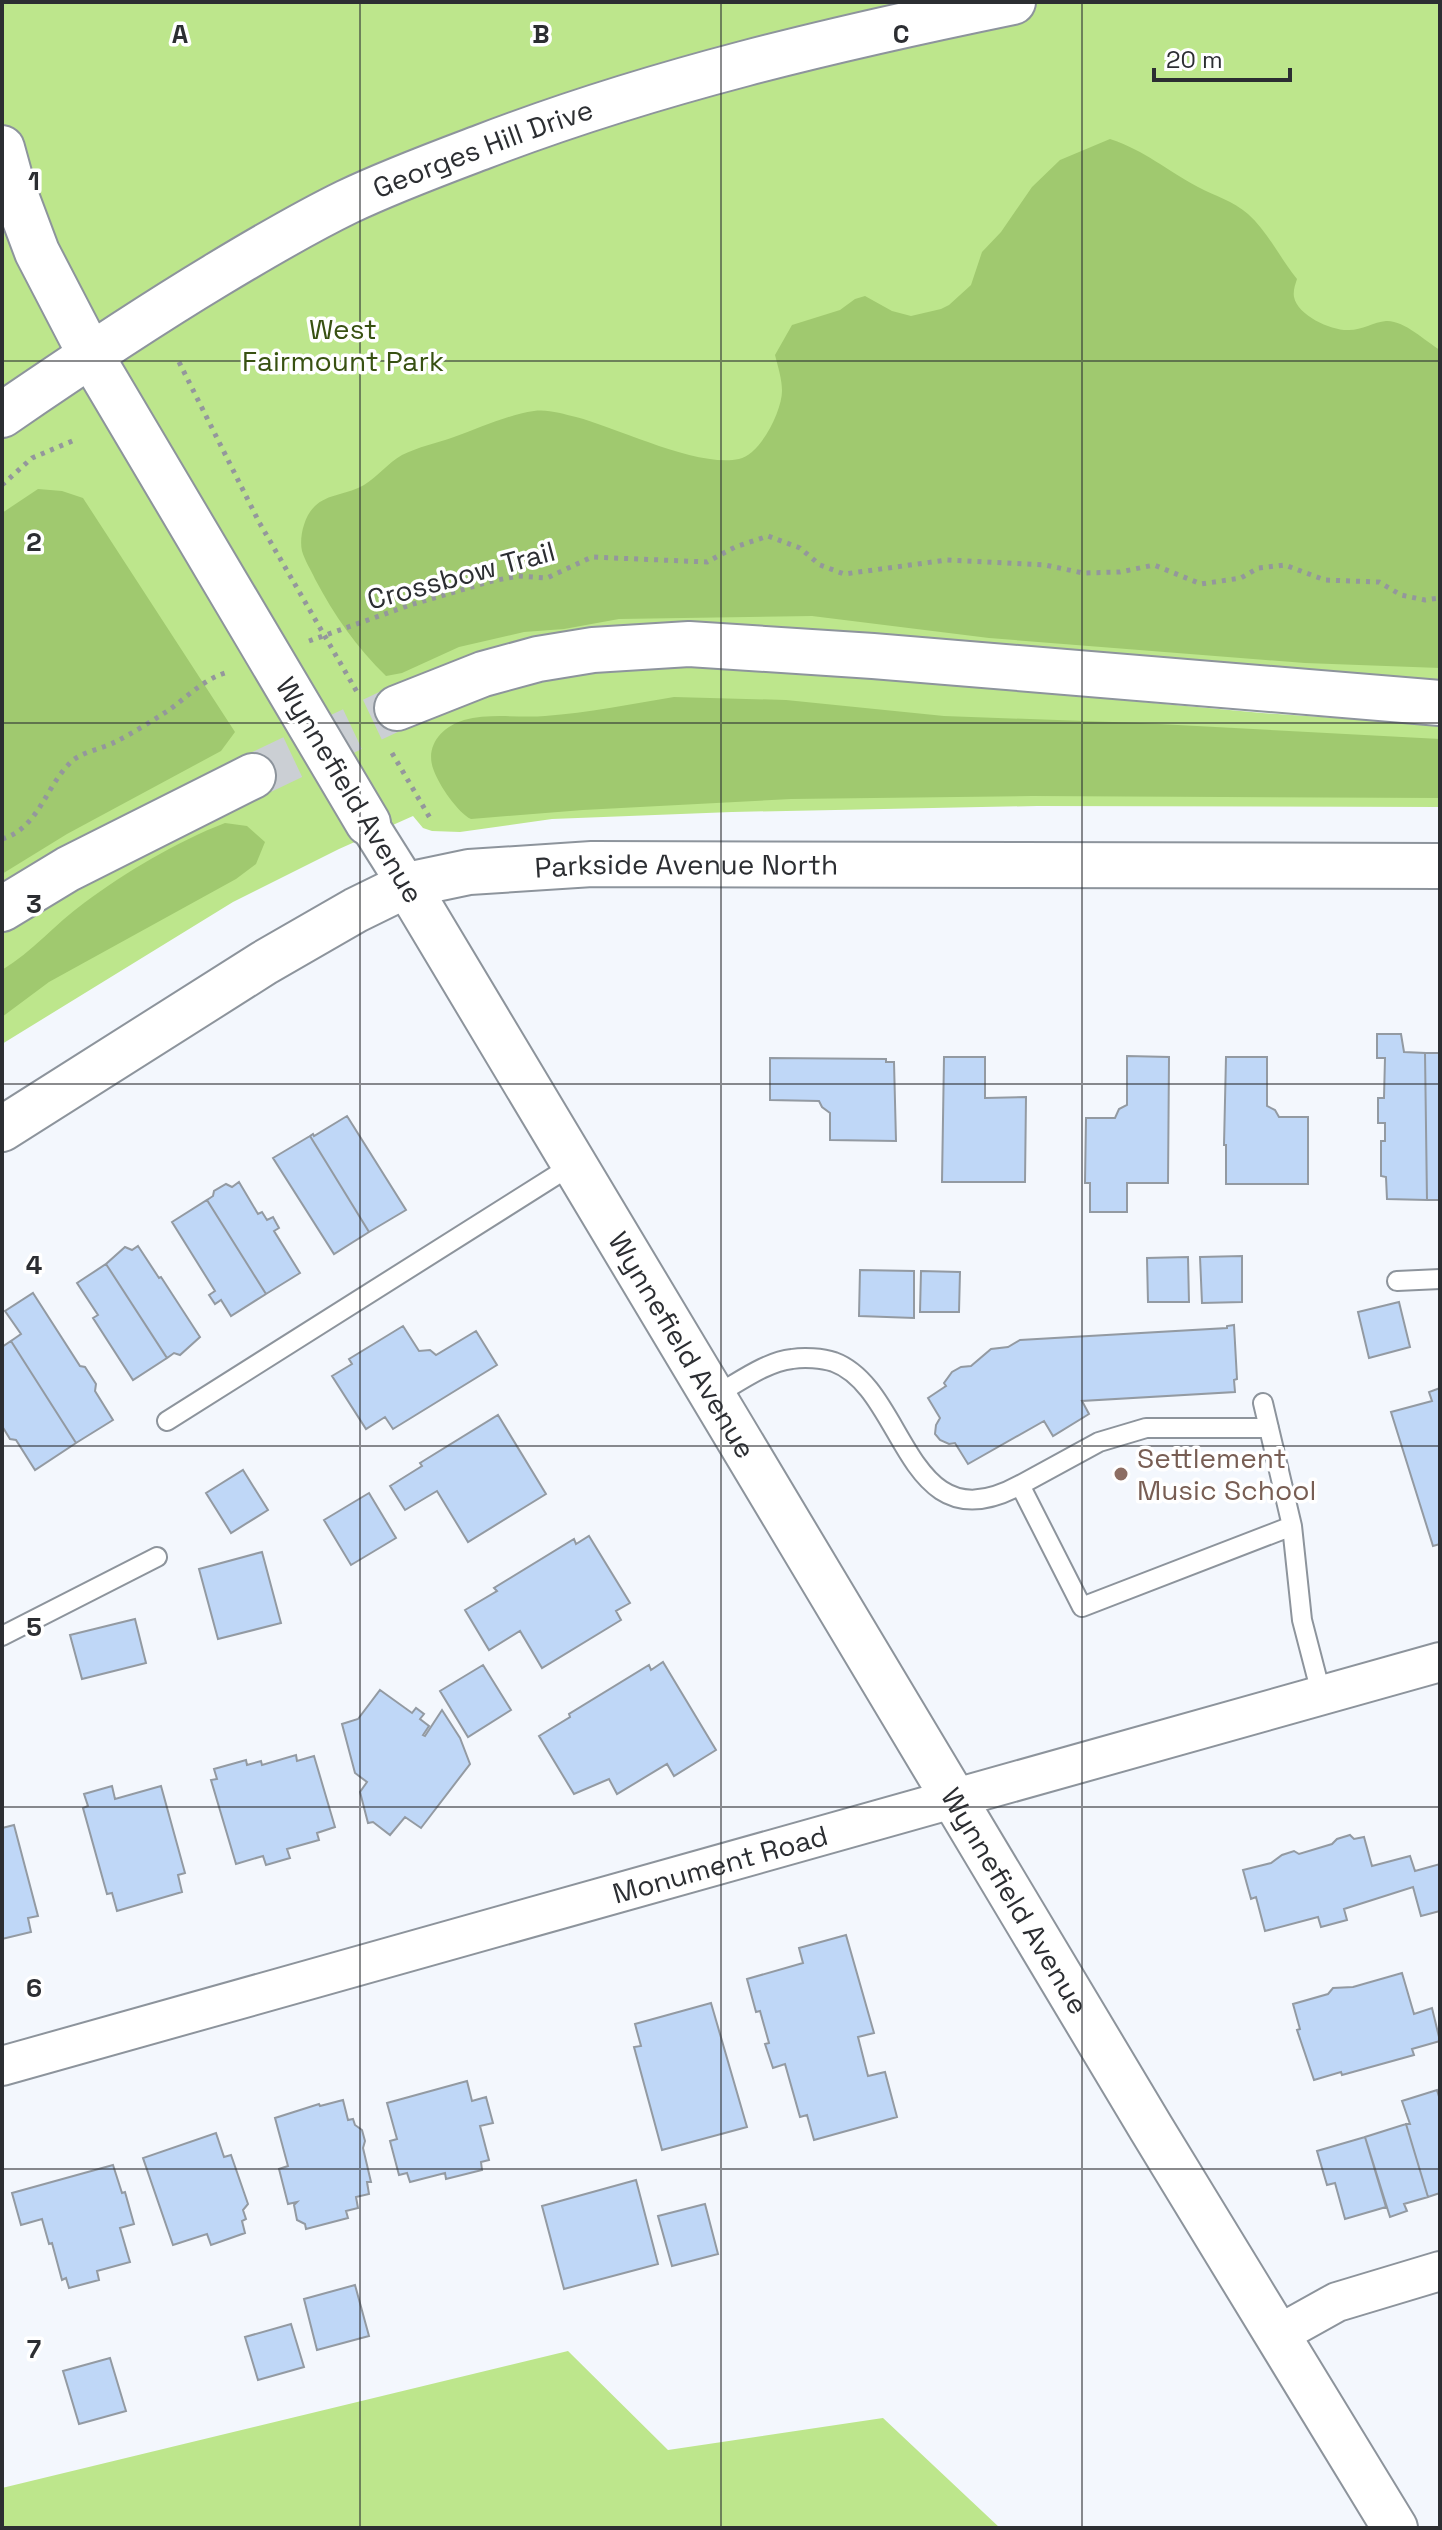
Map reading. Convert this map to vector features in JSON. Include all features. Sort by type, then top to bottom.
[{"type":"street","name":"Georges Hill Drive","points":[[2,415],[90,354],[267,245],[347,202],[487,145],[603,103],[802,47],[1013,2]]},
{"type":"street","name":"Wynnefield Avenue","points":[[2,148],[37,252],[90,354],[1276,2336],[1395,2528]]},
{"type":"street","points":[[383,719],[483,674],[538,659],[593,650],[689,644],[889,657],[1440,703]]},
{"type":"street","points":[[2,909],[68,869],[253,776]]},
{"type":"street","name":"Parkside Avenue North","points":[[2,1129],[264,963],[356,910],[407,885],[480,871],[592,864],[1440,866]]},
{"type":"street","name":"Monument Road","points":[[2,2066],[1440,1662]]},
{"type":"street","points":[[1276,2336],[1337,2302],[1440,2271]]},
{"type":"lane","points":[[167,1421],[574,1163]]},
{"type":"lane","points":[[1397,1281],[1440,1279]]},
{"type":"lane","points":[[714,1396],[776,1362],[802,1359],[835,1362],[872,1394],[918,1467],[931,1481],[947,1493],[967,1500],[984,1501],[1001,1496],[1099,1442],[1146,1428],[1269,1428]]},
{"type":"lane","points":[[1263,1403],[1292,1526],[1302,1620],[1322,1697]]},
{"type":"lane","points":[[1020,1485],[1082,1607],[1292,1526]]},
{"type":"lane","points":[[2,1636],[157,1557]]},
{"type":"path","points":[[179,362],[259,522],[324,636],[383,719],[430,818]]},
{"type":"path","points":[[2,485],[32,458],[77,439]]},
{"type":"path","name":"Crossbow Trail","points":[[324,636],[410,605],[492,581],[518,576],[547,578],[592,557],[707,562],[735,547],[768,536],[800,548],[820,565],[844,574],[947,560],[1045,565],[1083,573],[1120,572],[1154,565],[1201,584],[1241,578],[1258,568],[1285,565],[1325,580],[1379,582],[1401,595],[1425,600],[1440,598]]},
{"type":"path","points":[[2,839],[15,835],[37,813],[72,760],[116,742],[169,710],[213,677],[236,669]]},
{"type":"green space","name":"West Fairmount Park","points":[[2,2],[1440,2],[1440,684],[678,630],[503,690],[635,665],[839,674],[1262,713],[1440,725],[1440,807],[1037,806],[732,812],[552,819],[460,832],[423,828],[413,816],[233,902],[2,1044],[2,933],[126,859],[2,893]]},
{"type":"green space","points":[[1110,139],[1145,155],[1248,214],[1297,279],[1294,297],[1309,316],[1342,330],[1393,322],[1407,327],[1440,350],[1440,668],[1305,663],[989,638],[812,616],[619,619],[564,629],[524,632],[459,647],[402,673],[386,676],[356,642],[322,592],[301,546],[305,521],[315,506],[364,485],[402,455],[503,419],[534,411],[550,411],[593,422],[680,453],[722,460],[747,456],[762,441],[778,410],[782,386],[775,355],[792,325],[840,310],[865,296],[892,311],[911,316],[949,305],[971,285],[982,252],[1001,232],[1032,187],[1060,160]]},
{"type":"green space","points":[[38,489],[62,491],[83,498],[235,732],[221,751],[67,834],[2,874],[2,513]]},
{"type":"green space","points":[[674,697],[786,700],[944,716],[1440,739],[1440,798],[1032,796],[791,799],[471,819],[460,811],[440,784],[431,762],[437,739],[448,728],[464,720],[561,715]]},
{"type":"green space","points":[[225,823],[247,826],[265,842],[256,864],[236,879],[49,982],[2,1017],[2,970],[73,911],[117,880],[170,848]]},
{"type":"green space","points":[[568,2351],[668,2450],[883,2418],[1000,2528],[2,2528],[2,2488]]},
{"type":"building","points":[[1377,1034],[1401,1034],[1404,1052],[1425,1053],[1427,1200],[1387,1199],[1386,1177],[1381,1176],[1381,1141],[1385,1141],[1385,1123],[1378,1123],[1378,1098],[1384,1098],[1385,1058],[1377,1058]]},
{"type":"building","points":[[1425,1053],[1440,1053],[1440,1200],[1427,1200]]},
{"type":"building","points":[[1127,1056],[1169,1057],[1168,1183],[1127,1183],[1127,1212],[1090,1212],[1090,1183],[1085,1183],[1086,1118],[1115,1118],[1119,1109],[1127,1105]]},
{"type":"building","points":[[944,1057],[985,1057],[985,1098],[1026,1097],[1025,1182],[942,1182]]},
{"type":"building","points":[[1226,1057],[1267,1057],[1267,1106],[1275,1110],[1279,1117],[1308,1117],[1308,1184],[1226,1184]]},
{"type":"building","points":[[770,1058],[886,1059],[886,1062],[894,1062],[896,1141],[830,1140],[830,1113],[819,1101],[770,1100]]},
{"type":"building","points":[[347,1116],[406,1210],[369,1232],[310,1136]]},
{"type":"building","points":[[310,1136],[369,1232],[334,1254],[273,1158]]},
{"type":"building","points":[[239,1182],[258,1214],[262,1212],[267,1220],[273,1217],[279,1228],[274,1231],[300,1273],[266,1294],[207,1200],[226,1184],[232,1187]]},
{"type":"building","points":[[207,1200],[266,1294],[231,1316],[221,1300],[215,1304],[209,1295],[215,1291],[172,1222]]},
{"type":"building","points":[[138,1246],[200,1337],[180,1355],[174,1353],[167,1358],[106,1264],[125,1247],[132,1250]]},
{"type":"building","points":[[1242,1256],[1242,1302],[1202,1303],[1200,1257]]},
{"type":"building","points":[[1188,1257],[1189,1302],[1148,1302],[1147,1258]]},
{"type":"building","points":[[106,1264],[167,1358],[133,1380],[93,1318],[98,1315],[77,1283]]},
{"type":"building","points":[[860,1270],[914,1271],[914,1318],[859,1316]]},
{"type":"building","points":[[921,1271],[960,1272],[959,1312],[920,1312]]},
{"type":"building","points":[[33,1293],[80,1366],[85,1367],[96,1384],[95,1391],[113,1420],[76,1443],[11,1341],[21,1334],[5,1311]]},
{"type":"building","points":[[1399,1302],[1410,1347],[1369,1358],[1358,1312]]},
{"type":"building","points":[[1234,1325],[1235,1392],[1082,1401],[1089,1414],[1053,1436],[1044,1421],[968,1464],[955,1443],[940,1440],[935,1434],[940,1418],[928,1398],[946,1386],[944,1383],[952,1372],[971,1366],[991,1349],[1008,1347],[1020,1340],[1227,1328]]},
{"type":"building","points":[[403,1326],[419,1351],[430,1350],[436,1355],[476,1331],[497,1365],[393,1429],[385,1417],[366,1429],[332,1376],[352,1364],[349,1359]]},
{"type":"building","points":[[11,1341],[76,1443],[35,1470],[16,1440],[10,1439],[2,1426],[2,1347]]},
{"type":"building","points":[[1440,1388],[1440,1544],[1433,1546],[1391,1412],[1432,1401],[1429,1392]]},
{"type":"building","points":[[498,1415],[546,1494],[468,1542],[437,1491],[405,1510],[390,1486],[422,1466],[420,1463]]},
{"type":"building","points":[[243,1470],[268,1510],[231,1533],[206,1493]]},
{"type":"building","points":[[369,1493],[396,1538],[351,1565],[324,1520]]},
{"type":"building","points":[[589,1536],[630,1603],[616,1611],[621,1620],[542,1668],[520,1631],[489,1650],[465,1610],[497,1591],[494,1588],[574,1539],[576,1544]]},
{"type":"building","points":[[262,1552],[281,1623],[218,1639],[199,1569]]},
{"type":"building","points":[[135,1619],[146,1663],[82,1679],[70,1635]]},
{"type":"building","points":[[663,1662],[716,1750],[674,1776],[667,1764],[617,1794],[609,1779],[574,1794],[539,1736],[649,1665],[651,1670]]},
{"type":"building","points":[[483,1665],[511,1710],[468,1737],[440,1691]]},
{"type":"building","points":[[380,1690],[412,1713],[416,1708],[424,1714],[420,1719],[429,1726],[425,1736],[442,1710],[460,1738],[470,1764],[421,1828],[405,1817],[390,1835],[373,1822],[368,1823],[360,1792],[367,1782],[355,1773],[342,1724],[358,1719]]},
{"type":"building","points":[[296,1755],[297,1761],[314,1756],[335,1827],[317,1833],[319,1840],[287,1849],[290,1858],[266,1865],[263,1856],[236,1864],[211,1780],[217,1779],[214,1769],[246,1760],[247,1765],[261,1761],[262,1765]]},
{"type":"building","points":[[112,1786],[115,1799],[161,1786],[185,1873],[178,1875],[182,1892],[117,1911],[112,1893],[107,1894],[83,1808],[88,1806],[84,1794]]},
{"type":"building","points":[[14,1825],[38,1916],[28,1918],[31,1932],[2,1939],[2,1828]]},
{"type":"building","points":[[1350,1835],[1354,1839],[1364,1837],[1372,1866],[1410,1856],[1415,1871],[1440,1864],[1440,1911],[1421,1916],[1413,1887],[1344,1909],[1347,1920],[1321,1927],[1318,1917],[1265,1931],[1256,1897],[1251,1899],[1243,1870],[1271,1863],[1294,1851],[1299,1854],[1332,1844]]},
{"type":"building","points":[[846,1935],[874,2033],[858,2037],[868,2076],[885,2072],[897,2117],[814,2140],[807,2115],[800,2117],[785,2064],[773,2068],[765,2044],[769,2043],[760,2011],[756,2012],[747,1979],[803,1963],[799,1948]]},
{"type":"building","points":[[1402,1973],[1414,2014],[1432,2008],[1440,2041],[1412,2049],[1414,2055],[1314,2080],[1297,2030],[1300,2029],[1293,2004],[1328,1994],[1333,1988],[1353,1987]]},
{"type":"building","points":[[711,2003],[747,2127],[662,2150],[634,2047],[641,2046],[635,2024]]},
{"type":"building","points":[[467,2081],[472,2101],[486,2097],[493,2123],[480,2126],[489,2160],[481,2162],[482,2170],[446,2179],[445,2173],[410,2182],[407,2173],[399,2175],[390,2141],[397,2139],[387,2103]]},
{"type":"building","points":[[1437,2090],[1440,2100],[1440,2193],[1428,2197],[1402,2101]]},
{"type":"building","points":[[343,2100],[348,2120],[353,2119],[362,2130],[371,2182],[367,2182],[369,2194],[356,2197],[358,2208],[346,2211],[348,2218],[306,2229],[305,2224],[297,2220],[294,2205],[297,2202],[288,2204],[279,2169],[288,2166],[275,2118]]},
{"type":"building","points":[[1406,2124],[1428,2197],[1404,2204],[1407,2211],[1390,2217],[1365,2137]]},
{"type":"building","points":[[216,2133],[224,2157],[231,2155],[248,2204],[243,2210],[245,2233],[211,2245],[207,2234],[173,2245],[143,2158]]},
{"type":"building","points":[[1365,2137],[1386,2207],[1345,2219],[1335,2183],[1327,2185],[1317,2151]]},
{"type":"building","points":[[113,2165],[134,2224],[120,2228],[130,2262],[97,2271],[99,2280],[69,2288],[66,2278],[62,2280],[42,2219],[21,2225],[12,2193]]},
{"type":"building","points":[[636,2180],[658,2264],[564,2289],[542,2206]]},
{"type":"building","points":[[705,2204],[718,2254],[672,2266],[658,2216]]},
{"type":"building","points":[[355,2285],[369,2336],[317,2350],[304,2299]]},
{"type":"building","points":[[291,2324],[304,2367],[258,2380],[245,2337]]},
{"type":"building","points":[[110,2358],[126,2411],[79,2424],[63,2371]]},
{"type":"tunnel","points":[[253,776],[397,708]]},
{"type":"place","name":"Settlement Music School","points":[[1121,1474]]}]
